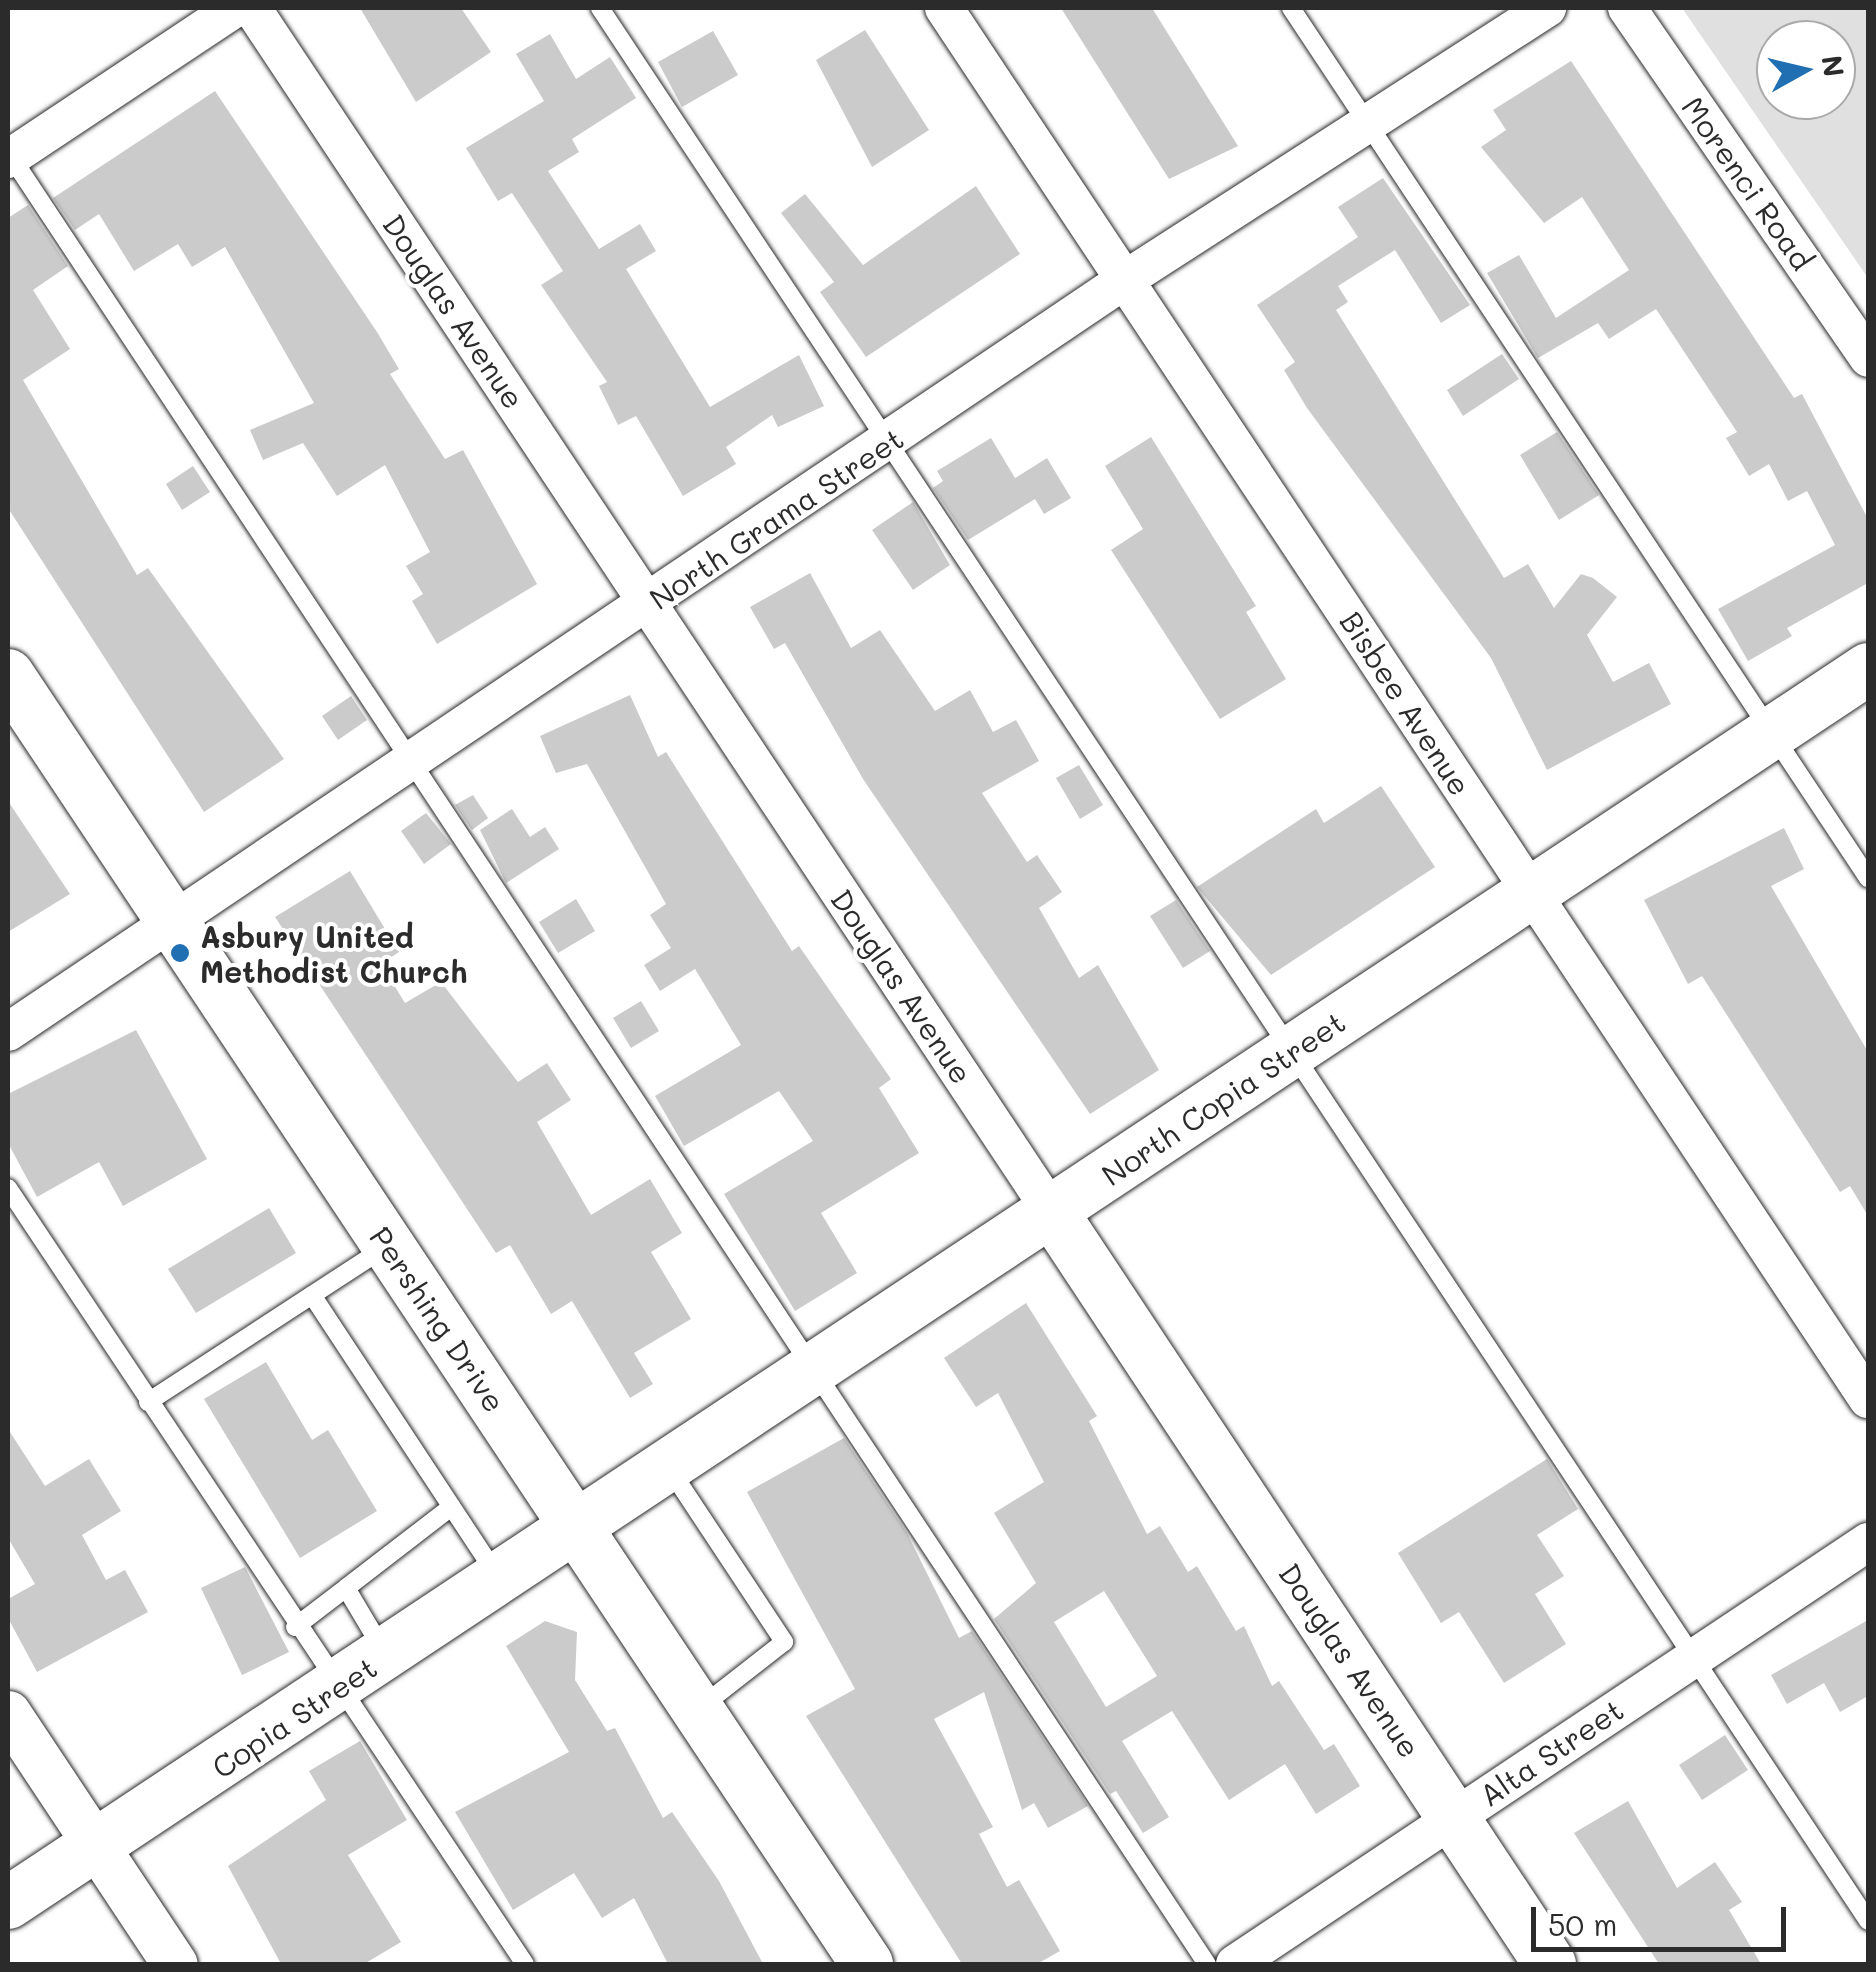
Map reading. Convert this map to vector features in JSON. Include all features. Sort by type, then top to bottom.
[{"type":"main road","name":"North Copia Street","points":[[577,1526],[1868,668]]},
{"type":"main road","name":"Pershing Drive","points":[[8,675],[867,1964]]},
{"type":"main road","name":"Douglas Avenue","points":[[1052,1212],[1550,1964]]},
{"type":"main road","name":"Copia Street","points":[[8,1903],[98,1849],[577,1526]]},
{"type":"street","points":[[9,155],[235,8]]},
{"type":"street","name":"Douglas Avenue","points":[[252,8],[1052,1212]]},
{"type":"street","name":"Bisbee Avenue","points":[[944,8],[1868,1399]]},
{"type":"street","name":"North Grama Street","points":[[8,1032],[650,605],[1126,279],[1547,8]]},
{"type":"street","name":"Morenci Road","points":[[1627,8],[1868,358]]},
{"type":"street","name":"Alta Street","points":[[1235,1964],[1868,1542]]},
{"type":"street","points":[[8,1713],[175,1964]]},
{"type":"lane","points":[[600,8],[1868,1921]]},
{"type":"lane","points":[[1290,8],[1868,878]]},
{"type":"lane","points":[[9,155],[414,761],[1207,1964]]},
{"type":"lane","points":[[8,1188],[295,1628],[525,1964]]},
{"type":"lane","points":[[148,1402],[388,1245]]},
{"type":"lane","points":[[312,1294],[499,1579]]},
{"type":"lane","points":[[668,1466],[784,1642],[698,1710]]},
{"type":"lane","points":[[295,1628],[452,1507]]},
{"type":"lane","points":[[346,1588],[386,1655]]},
{"type":"shaded area","points":[[1682,8],[1868,8],[1868,278],[1759,120],[1856,120],[1856,20],[1756,20],[1756,115]]},
{"type":"building","points":[[360,8],[461,8],[491,52],[416,102]]},
{"type":"building","points":[[1061,8],[1152,8],[1238,146],[1169,179]]},
{"type":"building","points":[[865,30],[929,130],[872,167],[816,60]]},
{"type":"building","points":[[713,31],[738,75],[682,107],[658,62]]},
{"type":"building","points":[[550,34],[576,79],[610,57],[636,98],[572,139],[579,152],[548,171],[599,249],[640,224],[656,251],[626,269],[710,407],[799,355],[824,406],[778,427],[772,415],[726,447],[736,464],[683,496],[636,416],[618,425],[599,386],[607,382],[541,285],[563,271],[512,193],[498,201],[466,148],[544,101],[516,54]]},
{"type":"building","points":[[1571,61],[1794,398],[1802,394],[1868,519],[1868,583],[1787,628],[1792,636],[1748,661],[1718,609],[1835,545],[1807,491],[1788,501],[1769,464],[1749,476],[1726,438],[1737,432],[1656,309],[1609,339],[1598,323],[1538,358],[1487,273],[1519,255],[1556,318],[1629,270],[1582,197],[1544,223],[1481,147],[1506,130],[1493,110]]},
{"type":"building","points":[[215,91],[377,332],[399,369],[390,374],[445,459],[463,450],[537,584],[437,644],[412,601],[423,594],[406,566],[430,552],[385,465],[337,496],[303,443],[263,460],[250,430],[314,403],[225,247],[192,267],[178,244],[134,271],[99,214],[75,230],[53,198]]},
{"type":"building","points":[[1383,178],[1470,305],[1441,323],[1395,250],[1338,286],[1348,302],[1336,310],[1504,578],[1528,564],[1554,608],[1581,574],[1593,578],[1617,597],[1587,635],[1613,682],[1649,663],[1671,704],[1547,770],[1491,658],[1307,408],[1284,370],[1295,362],[1257,305],[1358,237],[1338,207]]},
{"type":"building","points":[[976,186],[1020,254],[866,357],[820,292],[834,282],[781,213],[805,194],[863,265]]},
{"type":"building","points":[[28,205],[68,266],[33,290],[70,349],[23,380],[137,575],[148,568],[284,759],[204,812],[8,508],[8,218]]},
{"type":"building","points":[[1502,354],[1519,379],[1463,416],[1447,390]]},
{"type":"building","points":[[1557,432],[1599,495],[1559,520],[1520,455]]},
{"type":"building","points":[[1151,437],[1256,606],[1246,612],[1286,679],[1220,719],[1111,550],[1143,529],[1105,466]]},
{"type":"building","points":[[991,438],[1015,478],[1047,458],[1071,498],[1044,514],[1035,499],[968,540],[933,488],[943,481],[937,471]]},
{"type":"building","points":[[193,466],[210,492],[182,510],[166,484]]},
{"type":"building","points":[[913,502],[950,565],[913,590],[872,530]]},
{"type":"building","points":[[810,573],[851,648],[880,630],[935,711],[970,690],[993,732],[1016,720],[1039,761],[982,793],[1027,862],[1037,855],[1062,892],[1039,908],[1079,978],[1098,965],[1159,1070],[1090,1114],[863,779],[785,643],[774,649],[750,607]]},
{"type":"building","points":[[630,695],[658,757],[666,752],[792,951],[799,946],[891,1079],[879,1088],[919,1153],[821,1213],[857,1273],[795,1311],[724,1194],[813,1141],[779,1091],[684,1146],[655,1096],[741,1045],[695,969],[660,991],[644,965],[671,948],[650,915],[666,904],[587,764],[556,773],[540,736]]},
{"type":"building","points":[[351,696],[367,720],[338,740],[322,716]]},
{"type":"building","points":[[1079,765],[1103,805],[1080,819],[1056,778]]},
{"type":"building","points":[[1381,786],[1435,867],[1271,975],[1197,887],[1316,809],[1324,823]]},
{"type":"building","points":[[473,795],[488,818],[472,830],[455,805]]},
{"type":"building","points":[[8,801],[70,894],[8,932]]},
{"type":"building","points":[[512,809],[530,837],[545,827],[559,849],[506,883],[480,830]]},
{"type":"building","points":[[426,813],[451,844],[424,864],[401,831]]},
{"type":"building","points":[[1784,828],[1804,869],[1771,886],[1868,1052],[1868,1216],[1850,1186],[1840,1192],[1702,976],[1688,984],[1644,900]]},
{"type":"building","points":[[350,871],[399,952],[381,964],[405,1003],[441,982],[518,1082],[547,1063],[571,1100],[537,1122],[591,1215],[650,1179],[682,1233],[651,1252],[691,1319],[634,1353],[653,1384],[630,1398],[572,1301],[551,1314],[510,1245],[496,1253],[275,917]]},
{"type":"building","points":[[576,899],[595,931],[558,953],[539,922]]},
{"type":"building","points":[[1176,900],[1210,951],[1183,968],[1150,916]]},
{"type":"building","points":[[641,1001],[659,1031],[631,1048],[613,1018]]},
{"type":"building","points":[[136,1030],[207,1159],[123,1206],[99,1162],[37,1197],[8,1143],[8,1094]]},
{"type":"building","points":[[269,1208],[296,1253],[196,1313],[168,1269]]},
{"type":"building","points":[[1026,1303],[1097,1416],[1089,1421],[1147,1534],[1160,1526],[1188,1572],[1197,1566],[1236,1631],[1244,1626],[1272,1686],[1279,1681],[1324,1750],[1334,1744],[1360,1786],[1316,1814],[1285,1764],[1229,1800],[1172,1711],[1122,1741],[1169,1817],[1143,1833],[1116,1791],[1110,1794],[994,1619],[1036,1583],[994,1513],[1044,1482],[998,1393],[976,1407],[944,1358]],"holes":[[[1104,1591],[1157,1676],[1106,1707],[1054,1622]]]},
{"type":"building","points":[[266,1362],[312,1440],[328,1430],[377,1511],[300,1558],[204,1399]]},
{"type":"building","points":[[8,1429],[45,1486],[89,1459],[121,1511],[82,1535],[106,1580],[125,1570],[148,1612],[37,1672],[8,1618],[8,1599],[35,1584],[8,1538]]},
{"type":"building","points":[[844,1438],[907,1533],[959,1638],[972,1631],[1088,1806],[1048,1828],[1034,1803],[1022,1810],[984,1692],[934,1719],[993,1827],[979,1834],[1007,1887],[1019,1880],[1060,1951],[1037,1964],[962,1964],[806,1716],[855,1689],[747,1492]]},
{"type":"building","points":[[1547,1459],[1578,1509],[1537,1535],[1564,1576],[1535,1594],[1566,1644],[1504,1683],[1459,1612],[1441,1623],[1398,1553]]},
{"type":"building","points":[[245,1567],[289,1652],[242,1675],[201,1588]]},
{"type":"building","points":[[1868,1620],[1868,1696],[1840,1712],[1824,1683],[1787,1704],[1771,1675]]},
{"type":"building","points":[[545,1621],[577,1632],[575,1680],[607,1731],[615,1728],[663,1818],[672,1812],[719,1881],[763,1964],[668,1964],[634,1898],[602,1918],[574,1873],[513,1910],[455,1812],[569,1752],[506,1646]]},
{"type":"building","points":[[1725,1735],[1748,1770],[1702,1800],[1679,1765]]},
{"type":"building","points":[[360,1741],[407,1820],[348,1855],[401,1942],[364,1964],[281,1964],[228,1866],[326,1800],[309,1771]]},
{"type":"building","points":[[1628,1801],[1677,1888],[1715,1862],[1742,1902],[1729,1910],[1761,1964],[1659,1964],[1574,1833]]},
{"type":"place","name":"Asbury United Methodist Church","points":[[180,953]]}]
